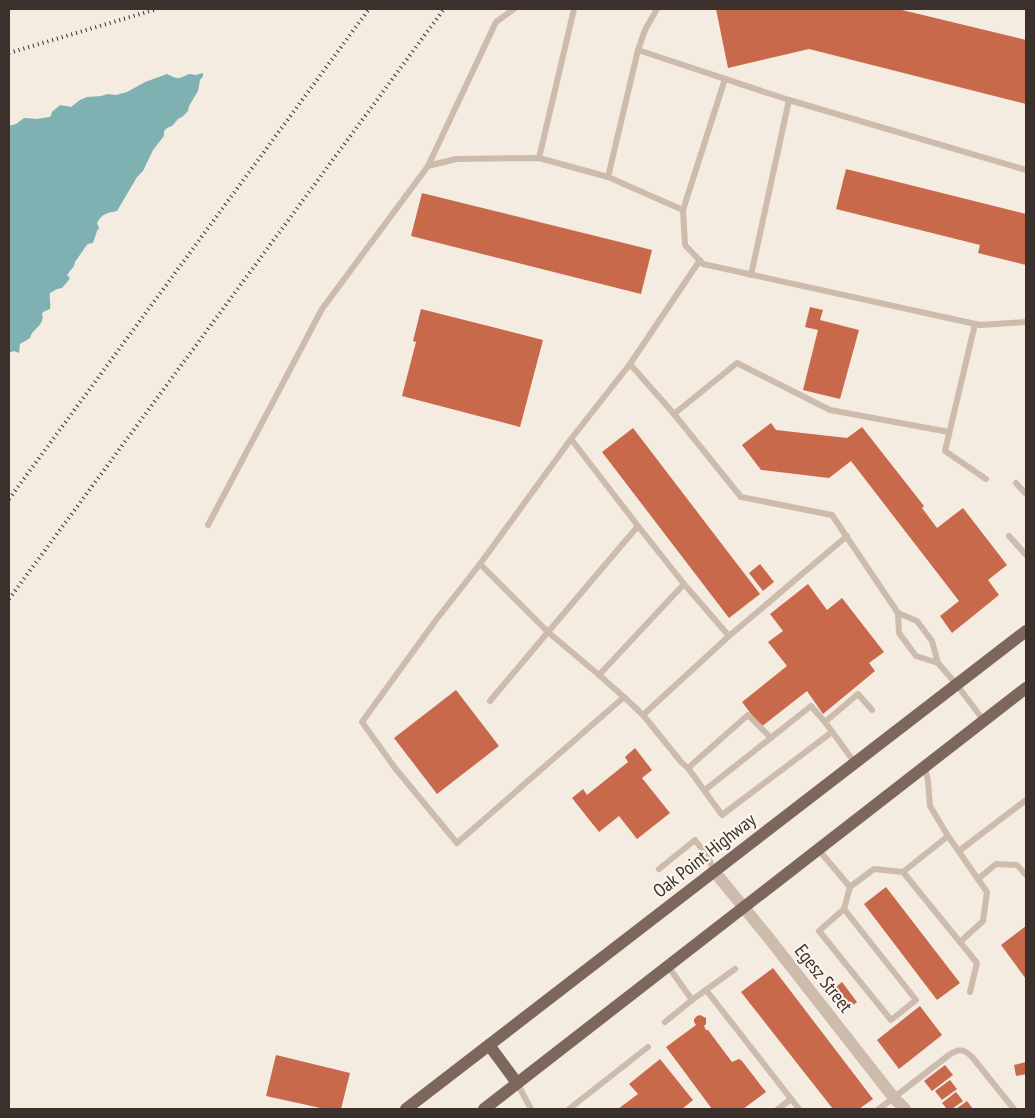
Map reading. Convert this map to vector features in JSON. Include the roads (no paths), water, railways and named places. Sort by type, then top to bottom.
[{"type":"main road","name":"Oak Point Highway","points":[[406,1109],[1026,631]]},
{"type":"main road","points":[[484,1109],[1026,688]]},
{"type":"main road","points":[[489,1045],[517,1084]]},
{"type":"street","name":"Egesz Street","points":[[714,871],[894,1098],[905,1109]]},
{"type":"lane","points":[[208,525],[322,310],[428,166],[496,22],[514,9]]},
{"type":"lane","points":[[539,158],[574,9]]},
{"type":"lane","points":[[608,176],[638,50],[645,30],[657,9]]},
{"type":"lane","points":[[638,50],[789,100],[1026,170]]},
{"type":"lane","points":[[725,79],[683,210],[685,245],[703,264],[980,325],[1026,322]]},
{"type":"lane","points":[[751,275],[789,100]]},
{"type":"lane","points":[[428,166],[456,159],[539,158],[608,176],[683,210]]},
{"type":"lane","points":[[624,697],[457,843],[395,768],[362,722],[571,439],[630,364],[700,260]]},
{"type":"lane","points":[[975,324],[945,451],[986,479]]},
{"type":"lane","points":[[674,414],[737,363],[830,410],[950,432]]},
{"type":"lane","points":[[630,364],[741,496],[832,515],[898,613],[899,633],[916,656],[938,662]]},
{"type":"lane","points":[[571,439],[684,584],[729,636]]},
{"type":"lane","points":[[1016,483],[1026,494]]},
{"type":"lane","points":[[490,701],[638,526]]},
{"type":"lane","points":[[643,715],[729,636],[846,536]]},
{"type":"lane","points":[[1009,536],[1026,555]]},
{"type":"lane","points":[[480,564],[548,632],[643,715],[688,768],[722,814],[832,732]]},
{"type":"lane","points":[[599,675],[684,584]]},
{"type":"lane","points":[[898,613],[917,621],[932,641],[938,662],[984,721]]},
{"type":"lane","points":[[825,722],[858,694],[872,710]]},
{"type":"lane","points":[[704,790],[811,706],[856,763]]},
{"type":"lane","points":[[688,768],[748,715],[771,738]]},
{"type":"lane","points":[[925,767],[930,806],[948,836],[987,892],[983,922],[960,942]]},
{"type":"lane","points":[[959,851],[1026,800]]},
{"type":"lane","points":[[844,909],[916,1000],[891,1020],[819,931],[844,909],[850,887],[874,869],[904,872],[948,836]]},
{"type":"lane","points":[[659,869],[695,840],[708,857],[714,871]]},
{"type":"lane","points":[[818,849],[850,887]]},
{"type":"lane","points":[[978,879],[996,864],[1017,866],[1026,875]]},
{"type":"lane","points":[[904,872],[977,964],[970,992]]},
{"type":"lane","points":[[668,966],[692,1000]]},
{"type":"lane","points":[[665,1022],[735,969]]},
{"type":"lane","points":[[706,990],[799,1109]]},
{"type":"lane","points":[[569,1109],[648,1047]]},
{"type":"lane","points":[[879,1109],[949,1055],[961,1050],[966,1051],[972,1057],[1014,1109]]},
{"type":"lane","points":[[517,1084],[531,1109]]},
{"type":"lane","points":[[778,1109],[791,1099]]},
{"type":"water","points":[[203,73],[198,91],[188,111],[164,131],[164,136],[153,150],[143,171],[137,177],[117,211],[101,217],[97,223],[99,228],[93,243],[86,246],[67,275],[70,278],[62,288],[50,293],[50,309],[43,312],[42,321],[30,338],[20,344],[19,353],[14,351],[9,353],[9,126],[16,124],[24,118],[37,119],[49,117],[60,105],[71,107],[87,97],[108,94],[116,95],[127,92],[145,82],[167,74],[178,78],[189,74]]},
{"type":"railway","points":[[9,53],[157,9]]},
{"type":"railway","points":[[9,499],[369,9]]},
{"type":"railway","points":[[9,599],[444,9]]}]
